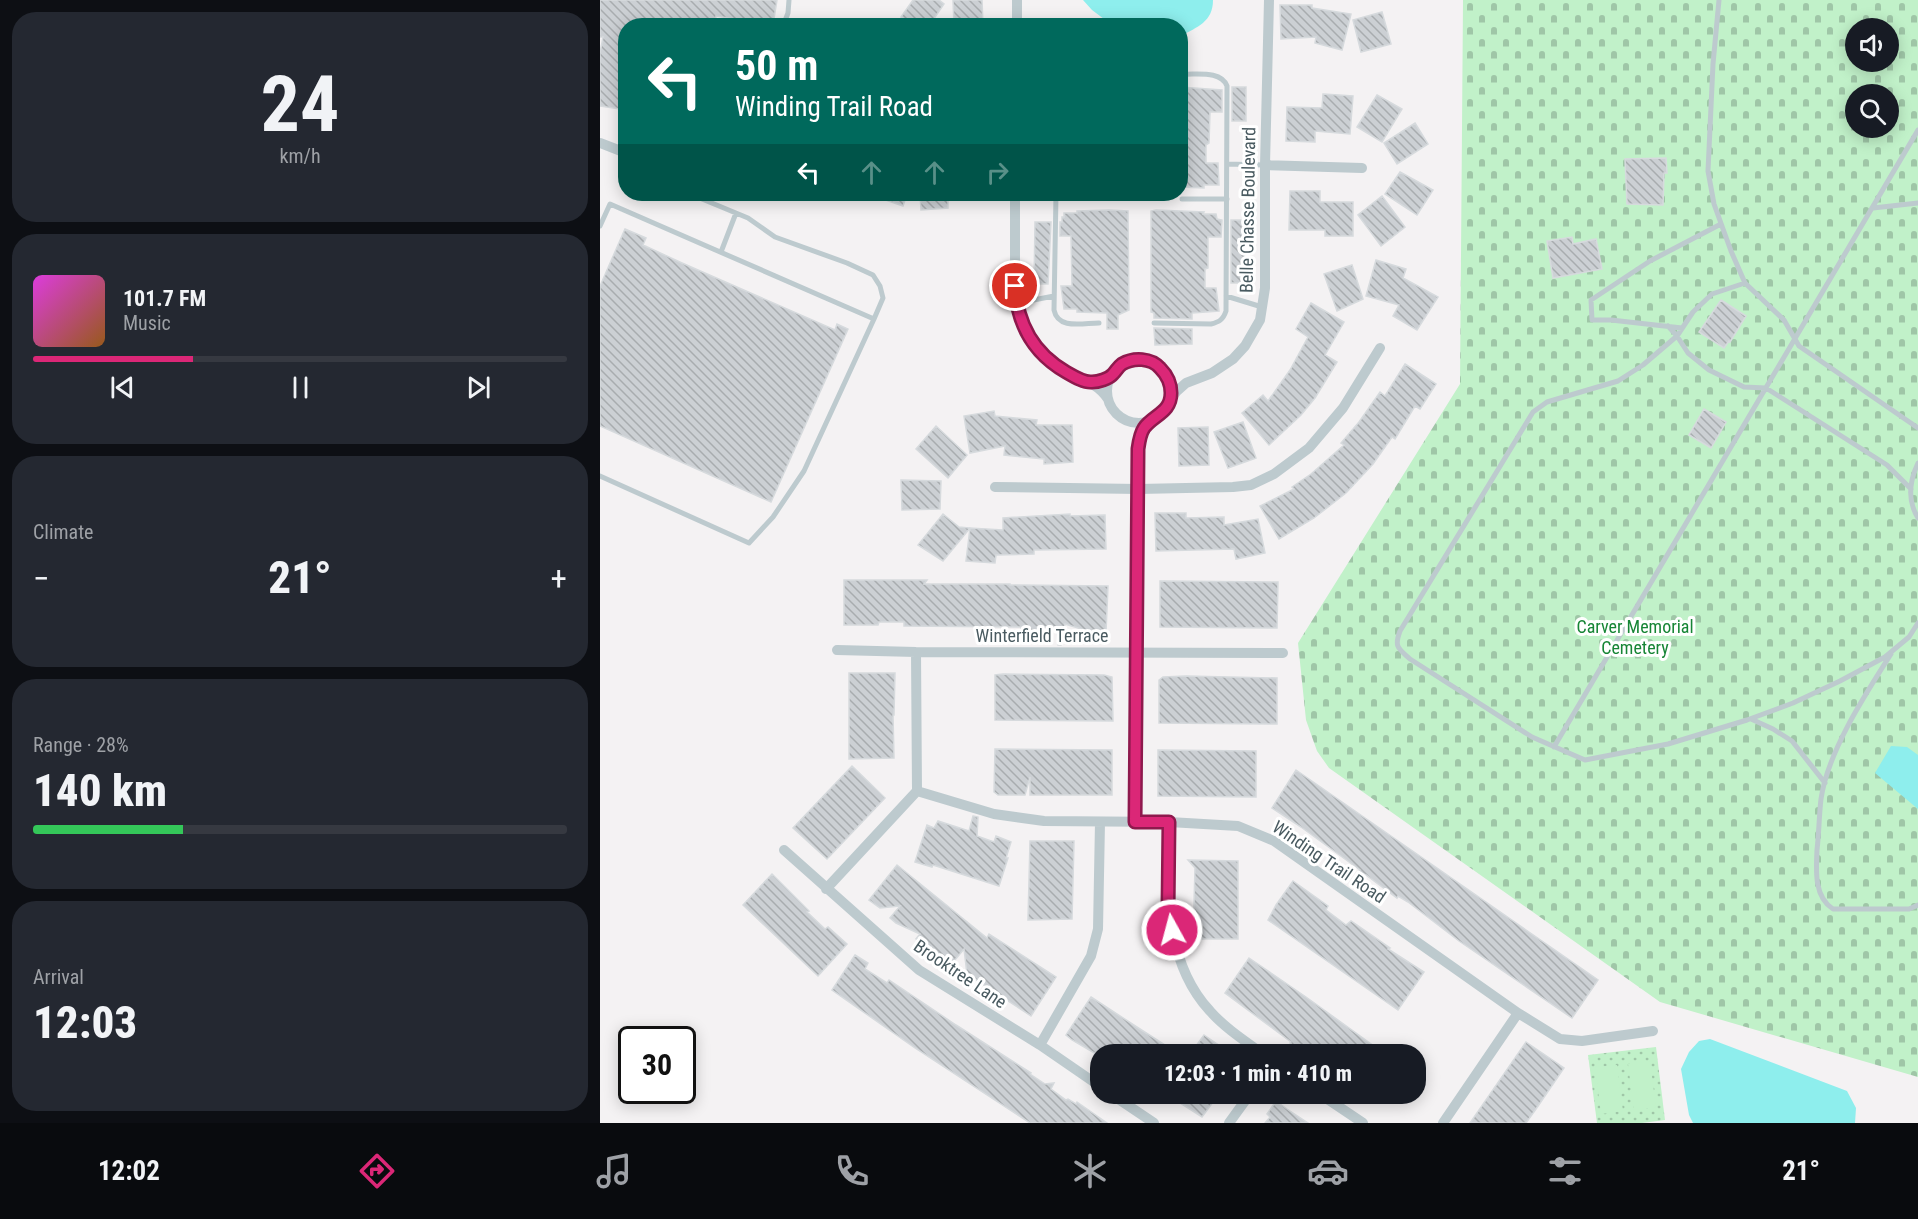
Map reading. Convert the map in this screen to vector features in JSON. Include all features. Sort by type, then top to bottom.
[{"type":"street","points":[[1017,0],[1017,18]]},
{"type":"street","name":"Belle Chasse Boulevard","points":[[1135,822],[1138,449],[1142,430],[1167,407],[1177,391],[1186,383],[1212,373],[1233,359],[1255,331],[1260,320],[1265,288],[1269,0]]},
{"type":"street","points":[[601,146],[618,151]]},
{"type":"street","points":[[1265,165],[1362,168]]},
{"type":"street","name":"Belle Chasse Boulevard","points":[[1016,201],[1015,286],[1017,304],[1025,330],[1035,347],[1056,366],[1098,386],[1115,412],[1126,420],[1134,434],[1138,449]]},
{"type":"street","points":[[995,487],[1139,489],[1233,487],[1251,484],[1274,474],[1309,448],[1343,408],[1380,348]]},
{"type":"street","points":[[1108,399],[1108,385],[1113,374],[1123,364],[1136,360],[1158,365],[1167,375],[1186,383]]},
{"type":"street","points":[[1091,382],[1113,374]]},
{"type":"street","points":[[1167,375],[1171,390],[1169,401]]},
{"type":"street","points":[[1126,420],[1139,423],[1149,422]]},
{"type":"street","name":"Winterfield Terrace","points":[[837,650],[1283,653]]},
{"type":"street","points":[[826,889],[917,791],[916,652]]},
{"type":"street","name":"Winding Trail Road","points":[[917,791],[994,814],[1044,821],[1169,822],[1239,826],[1274,841],[1518,1013],[1560,1039],[1582,1041],[1653,1031]]},
{"type":"street","points":[[1040,1045],[1091,956],[1098,929],[1100,822]]},
{"type":"street","points":[[1169,822],[1168,909],[1176,951],[1187,978],[1208,1010],[1228,1029],[1249,1044]]},
{"type":"street","name":"Brooktree Lane","points":[[784,850],[919,970],[1040,1045],[1090,1079]]},
{"type":"street","points":[[1443,1123],[1518,1013]]},
{"type":"street","points":[[1126,1104],[1154,1123]]},
{"type":"street","points":[[1228,1123],[1242,1104]]},
{"type":"street","points":[[1335,1104],[1363,1123]]},
{"type":"lane","points":[[786,18],[789,0]]},
{"type":"lane","points":[[1719,0],[1713,64],[1708,171],[1714,204],[1745,283],[1784,320],[1799,346],[1918,428]]},
{"type":"lane","points":[[1154,323],[1211,324],[1219,322],[1226,311],[1227,86],[1225,80],[1218,76],[1188,74]]},
{"type":"lane","points":[[1554,747],[1918,130]]},
{"type":"lane","points":[[1227,164],[1265,165]]},
{"type":"lane","points":[[1188,199],[1227,199]]},
{"type":"lane","points":[[600,476],[749,543],[773,516],[804,471],[883,298],[880,286],[873,275],[775,237],[748,218],[707,201]]},
{"type":"lane","points":[[1056,201],[1054,310],[1058,320],[1066,324],[1099,323]]},
{"type":"lane","points":[[1873,208],[1918,203]]},
{"type":"lane","points":[[600,226],[610,204],[874,319]]},
{"type":"lane","points":[[721,252],[736,213]]},
{"type":"lane","points":[[1682,328],[1592,320],[1591,300],[1650,261],[1721,224]]},
{"type":"lane","points":[[1745,283],[1712,294],[1693,312],[1677,336],[1643,365],[1618,381],[1547,402],[1533,412],[1406,621],[1396,641],[1398,648],[1532,736],[1585,760],[1668,744],[1751,719],[1793,703],[1885,657],[1909,637],[1918,623]]},
{"type":"lane","points":[[1017,304],[1054,296]]},
{"type":"lane","points":[[1226,296],[1262,307]]},
{"type":"lane","points":[[1668,326],[1688,353],[1709,370],[1744,387],[1766,388],[1887,465],[1911,489]]},
{"type":"lane","points":[[1918,463],[1911,477],[1910,498],[1918,518]]},
{"type":"lane","points":[[1893,650],[1839,745],[1825,783],[1821,799],[1816,862],[1818,887],[1821,898],[1833,909],[1909,909],[1918,905]]},
{"type":"lane","points":[[1751,719],[1792,741],[1825,783]]},
{"type":"green space","name":"Carver Memorial Cemetery","points":[[1463,0],[1918,0],[1918,1077],[1660,1002],[1329,768],[1317,751],[1306,720],[1298,643],[1460,384]]},
{"type":"green space","points":[[1656,1047],[1665,1120],[1642,1123],[1597,1123],[1588,1055]]},
{"type":"green space","points":[[1650,1061],[1656,1107],[1634,1110],[1628,1064]]},
{"type":"green space","points":[[1617,1065],[1623,1111],[1601,1114],[1595,1067]]},
{"type":"water","points":[[1083,0],[1213,0],[1207,19],[1188,32],[1188,18],[1103,18]]},
{"type":"water","points":[[1891,746],[1907,747],[1918,755],[1918,809],[1875,773]]},
{"type":"water","points":[[1710,1039],[1847,1091],[1856,1108],[1855,1123],[1693,1123],[1689,1115],[1681,1069],[1689,1052],[1699,1041]]},
{"type":"building","points":[[600,0],[777,0],[774,18],[716,16],[716,18],[618,18],[618,109],[600,106],[600,53],[603,37],[600,37]]},
{"type":"building","points":[[913,0],[939,0],[944,4],[934,18],[901,17]]},
{"type":"building","points":[[953,0],[982,0],[983,18],[954,18]]},
{"type":"building","points":[[1280,5],[1312,5],[1312,8],[1351,14],[1342,50],[1315,43],[1316,37],[1281,39]]},
{"type":"building","points":[[1382,12],[1391,44],[1361,52],[1353,20]]},
{"type":"building","points":[[1232,87],[1246,87],[1246,121],[1232,121]]},
{"type":"building","points":[[1188,88],[1222,90],[1222,112],[1210,112],[1209,143],[1206,145],[1206,163],[1218,163],[1219,185],[1204,185],[1204,188],[1188,187]]},
{"type":"building","points":[[1323,94],[1353,96],[1350,134],[1315,131],[1315,142],[1286,141],[1287,107],[1322,108]]},
{"type":"building","points":[[1377,95],[1402,109],[1382,142],[1357,127]]},
{"type":"building","points":[[1415,123],[1428,144],[1397,164],[1384,143]]},
{"type":"building","points":[[1666,158],[1667,173],[1664,173],[1663,205],[1627,204],[1625,159]]},
{"type":"building","points":[[1400,172],[1433,190],[1417,215],[1385,194]]},
{"type":"building","points":[[1290,191],[1320,191],[1320,202],[1353,202],[1353,236],[1325,236],[1325,230],[1289,230]]},
{"type":"building","points":[[1382,196],[1405,227],[1381,246],[1358,215]]},
{"type":"building","points":[[888,201],[905,201],[903,206]]},
{"type":"building","points":[[920,201],[948,201],[948,208],[921,210]]},
{"type":"building","points":[[1128,211],[1129,310],[1118,315],[1118,329],[1107,329],[1107,313],[1064,309],[1061,286],[1072,286],[1071,236],[1060,236],[1060,222],[1062,222],[1064,213]]},
{"type":"building","points":[[1151,211],[1204,212],[1203,214],[1216,214],[1217,219],[1222,220],[1221,237],[1208,237],[1208,268],[1205,269],[1205,288],[1216,288],[1219,311],[1192,313],[1192,319],[1154,318],[1154,313],[1151,312]]},
{"type":"building","points":[[1231,220],[1245,220],[1244,283],[1231,283]]},
{"type":"building","points":[[1035,222],[1051,222],[1048,284],[1034,284]]},
{"type":"building","points":[[625,229],[646,238],[643,245],[682,263],[835,330],[837,324],[848,329],[771,502],[600,426],[600,286]]},
{"type":"building","points":[[1572,237],[1573,244],[1596,239],[1602,269],[1553,278],[1547,241]]},
{"type":"building","points":[[1376,260],[1406,269],[1403,278],[1438,297],[1417,330],[1393,316],[1399,305],[1366,296]]},
{"type":"building","points":[[1352,265],[1363,299],[1337,311],[1324,274]]},
{"type":"building","points":[[1721,300],[1746,316],[1724,348],[1699,332]]},
{"type":"building","points":[[1311,303],[1344,322],[1325,355],[1337,362],[1315,398],[1301,415],[1269,445],[1242,413],[1263,395],[1268,401],[1290,370],[1308,337],[1296,329]]},
{"type":"building","points":[[1154,328],[1192,329],[1192,344],[1155,345]]},
{"type":"building","points":[[1405,364],[1436,384],[1420,409],[1415,406],[1395,439],[1392,437],[1373,464],[1346,493],[1314,518],[1279,539],[1260,506],[1294,489],[1292,487],[1311,474],[1344,445],[1341,443],[1380,392],[1385,396]]},
{"type":"building","points":[[1704,409],[1726,422],[1711,448],[1689,435]]},
{"type":"building","points":[[994,411],[995,416],[1037,420],[1036,425],[1072,425],[1073,462],[1044,464],[1044,459],[1004,455],[1005,446],[970,453],[964,416]]},
{"type":"building","points":[[1243,422],[1256,458],[1228,468],[1214,432]]},
{"type":"building","points":[[936,426],[967,455],[948,478],[916,449]]},
{"type":"building","points":[[1208,427],[1209,465],[1179,466],[1178,428]]},
{"type":"building","points":[[901,480],[941,481],[940,509],[902,510]]},
{"type":"building","points":[[1155,513],[1186,513],[1186,518],[1224,517],[1224,525],[1258,519],[1265,553],[1236,559],[1234,549],[1156,551]]},
{"type":"building","points":[[943,514],[959,527],[970,528],[943,561],[918,545]]},
{"type":"building","points":[[1070,514],[1070,516],[1105,515],[1106,549],[1034,550],[1034,554],[996,555],[995,563],[966,561],[970,528],[1003,530],[1003,518]]},
{"type":"building","points":[[844,580],[927,580],[924,584],[1108,586],[1106,632],[1091,632],[1065,624],[1061,645],[1058,645],[1056,627],[1037,627],[1037,631],[1021,631],[1021,627],[904,626],[904,622],[844,625]]},
{"type":"building","points":[[1160,581],[1278,582],[1277,628],[1160,627]]},
{"type":"building","points":[[849,673],[895,673],[894,758],[849,759]]},
{"type":"building","points":[[995,675],[1112,677],[1113,721],[995,720]]},
{"type":"building","points":[[1163,677],[1277,678],[1277,724],[1159,723],[1159,680]]},
{"type":"building","points":[[995,749],[1112,750],[1112,795],[1030,795],[1030,777],[1025,795],[998,795],[994,792]]},
{"type":"building","points":[[1158,750],[1256,751],[1256,797],[1158,796]]},
{"type":"building","points":[[852,766],[885,798],[827,859],[793,828]]},
{"type":"building","points":[[1296,770],[1598,980],[1572,1018],[1459,941],[1408,902],[1398,896],[1397,898],[1366,875],[1358,872],[1360,870],[1272,808]]},
{"type":"building","points":[[973,816],[978,817],[977,836],[994,842],[996,836],[1011,842],[999,886],[933,865],[932,867],[915,862],[927,825],[934,828],[938,821],[969,831]]},
{"type":"building","points":[[1030,841],[1074,841],[1072,919],[1028,920]]},
{"type":"building","points":[[1188,860],[1238,861],[1238,939],[1193,939],[1195,868]]},
{"type":"building","points":[[897,865],[987,938],[989,934],[1056,977],[1031,1016],[967,974],[964,949],[950,966],[916,939],[920,934],[890,918],[900,906],[880,908],[869,900]]},
{"type":"building","points":[[772,874],[825,929],[828,927],[847,944],[818,976],[743,905]]},
{"type":"building","points":[[1293,881],[1328,906],[1326,910],[1346,925],[1351,921],[1424,972],[1398,1010],[1268,920]]},
{"type":"building","points":[[855,955],[868,963],[865,969],[887,983],[889,980],[1045,1084],[1054,1083],[1051,1089],[1066,1100],[1076,1104],[1077,1102],[1107,1123],[1030,1123],[915,1048],[832,990]]},
{"type":"building","points":[[1249,958],[1371,1044],[1291,1044],[1225,993]]},
{"type":"building","points":[[1091,997],[1164,1044],[1090,1044],[1090,1050],[1066,1035]]},
{"type":"building","points":[[1204,1035],[1217,1044],[1197,1044]]},
{"type":"building","points":[[1526,1042],[1564,1068],[1536,1109],[1526,1123],[1470,1123]]},
{"type":"building","points":[[1182,1104],[1212,1104],[1202,1117]]},
{"type":"building","points":[[1274,1104],[1280,1104],[1308,1123],[1265,1123],[1270,1117],[1267,1114]]},
{"type":"route","points":[[1015,286],[1020,318],[1025,330],[1035,347],[1056,366],[1084,381],[1091,382],[1113,374],[1123,364],[1144,360],[1158,365],[1167,375],[1171,390],[1167,407],[1142,430],[1138,449],[1135,822],[1169,822],[1168,909],[1172,930]]}]
